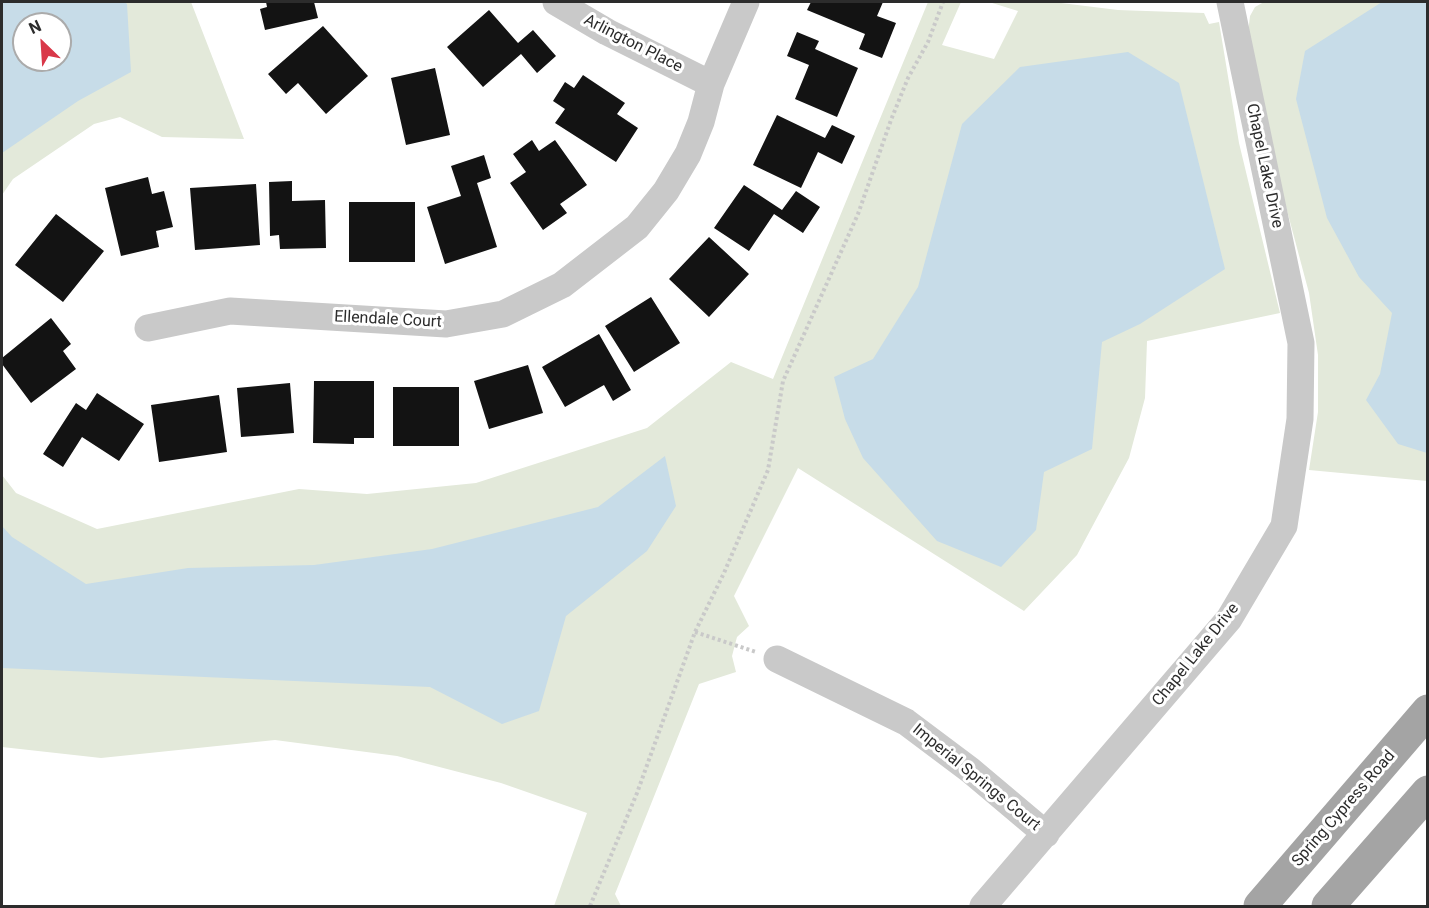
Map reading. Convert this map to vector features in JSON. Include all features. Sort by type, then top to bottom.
[{"type":"main road","name":"Spring Cypress Road","points":[[1260,906],[1428,711]]},
{"type":"main road","points":[[1328,906],[1428,792]]},
{"type":"street","name":"Arlington Place","points":[[556,2],[607,32],[711,84]]},
{"type":"street","name":"Ellendale Court","points":[[148,328],[230,310],[446,324],[503,314],[562,285],[637,226],[666,190],[688,154],[701,122],[711,84],[746,2]]},
{"type":"street","name":"Chapel Lake Drive","points":[[983,906],[1229,619],[1284,526],[1300,419],[1301,343],[1230,2]]},
{"type":"street","name":"Imperial Springs Court","points":[[777,659],[906,722],[970,770],[1046,834]]},
{"type":"path","points":[[590,906],[637,793],[695,632],[724,573],[768,470],[783,381],[858,214],[891,120],[908,78],[928,42],[943,2]]},
{"type":"path","points":[[695,632],[777,659]]},
{"type":"green space","points":[[2,2],[191,2],[244,139],[162,137],[120,117],[94,124],[13,179],[2,195]]},
{"type":"green space","points":[[928,2],[961,2],[942,45],[994,59],[1018,11],[989,2],[1053,2],[1118,10],[1204,13],[1209,24],[1219,22],[1239,143],[1280,313],[1147,341],[1145,398],[1129,458],[1077,555],[1024,611],[798,468],[734,596],[749,626],[737,637],[732,656],[736,672],[699,684],[615,894],[621,906],[554,906],[587,813],[501,783],[397,756],[275,740],[101,758],[2,747],[2,475],[16,493],[97,529],[299,489],[367,494],[476,483],[647,428],[731,362],[773,379]]},
{"type":"green space","points":[[1264,2],[1427,2],[1427,481],[1309,470],[1318,412],[1318,355],[1309,293],[1273,158],[1248,33],[1250,16],[1255,7]]},
{"type":"water","points":[[2,2],[124,2],[127,4],[131,72],[78,101],[2,153]]},
{"type":"water","points":[[1382,2],[1427,2],[1427,453],[1398,444],[1366,400],[1380,374],[1392,313],[1359,277],[1327,218],[1296,99],[1305,51]]},
{"type":"water","points":[[1128,52],[1179,83],[1225,269],[1140,324],[1102,342],[1092,449],[1044,472],[1036,530],[1001,567],[937,541],[863,458],[845,419],[834,377],[873,359],[918,287],[962,124],[1020,67]]},
{"type":"water","points":[[665,456],[676,506],[647,551],[566,616],[539,711],[502,724],[430,687],[2,668],[2,526],[12,537],[86,584],[188,568],[314,565],[432,549],[598,507]]},
{"type":"building","points":[[266,2],[314,2],[318,18],[265,30],[260,9],[267,7]]},
{"type":"building","points":[[811,2],[883,2],[877,16],[896,23],[882,58],[859,49],[865,34],[807,10]]},
{"type":"building","points":[[489,10],[518,43],[533,30],[556,56],[537,73],[521,54],[483,87],[447,47]]},
{"type":"building","points":[[323,26],[368,76],[326,114],[298,83],[286,94],[268,74]]},
{"type":"building","points":[[797,32],[819,41],[815,49],[858,68],[837,117],[795,99],[809,65],[787,56]]},
{"type":"building","points":[[435,68],[450,135],[406,145],[391,78]]},
{"type":"building","points":[[583,75],[625,103],[617,114],[638,128],[616,162],[555,123],[565,109],[553,101],[565,82],[574,88]]},
{"type":"building","points":[[777,115],[825,138],[832,125],[855,136],[842,164],[818,152],[801,188],[753,165]]},
{"type":"building","points":[[532,140],[539,151],[555,140],[587,185],[560,204],[567,213],[543,230],[510,183],[526,172],[513,154]]},
{"type":"building","points":[[484,155],[491,178],[477,183],[497,247],[445,264],[427,207],[461,196],[451,166]]},
{"type":"building","points":[[148,177],[152,194],[164,191],[173,227],[156,231],[159,247],[121,256],[105,188]]},
{"type":"building","points":[[292,181],[292,201],[325,200],[326,248],[280,249],[279,235],[270,236],[269,182]]},
{"type":"building","points":[[256,184],[260,245],[195,250],[190,188]]},
{"type":"building","points":[[744,185],[782,210],[796,191],[820,207],[803,233],[774,214],[749,251],[714,228]]},
{"type":"building","points":[[349,202],[415,202],[415,262],[349,262]]},
{"type":"building","points":[[56,214],[104,251],[63,302],[15,265]]},
{"type":"building","points":[[709,237],[749,274],[709,317],[669,279]]},
{"type":"building","points":[[651,297],[680,343],[634,372],[605,326]]},
{"type":"building","points":[[51,318],[71,344],[63,351],[76,369],[31,403],[2,364],[2,358]]},
{"type":"building","points":[[599,334],[631,390],[613,401],[604,385],[565,407],[542,367]]},
{"type":"building","points":[[528,365],[543,413],[489,429],[474,381]]},
{"type":"building","points":[[314,381],[374,381],[374,438],[354,438],[354,444],[313,443]]},
{"type":"building","points":[[290,383],[294,433],[241,437],[237,388]]},
{"type":"building","points":[[393,387],[459,387],[459,446],[393,446]]},
{"type":"building","points":[[97,393],[144,424],[119,461],[82,437],[63,467],[43,454],[76,403],[86,410]]},
{"type":"building","points":[[219,395],[227,452],[159,462],[151,405]]}]
